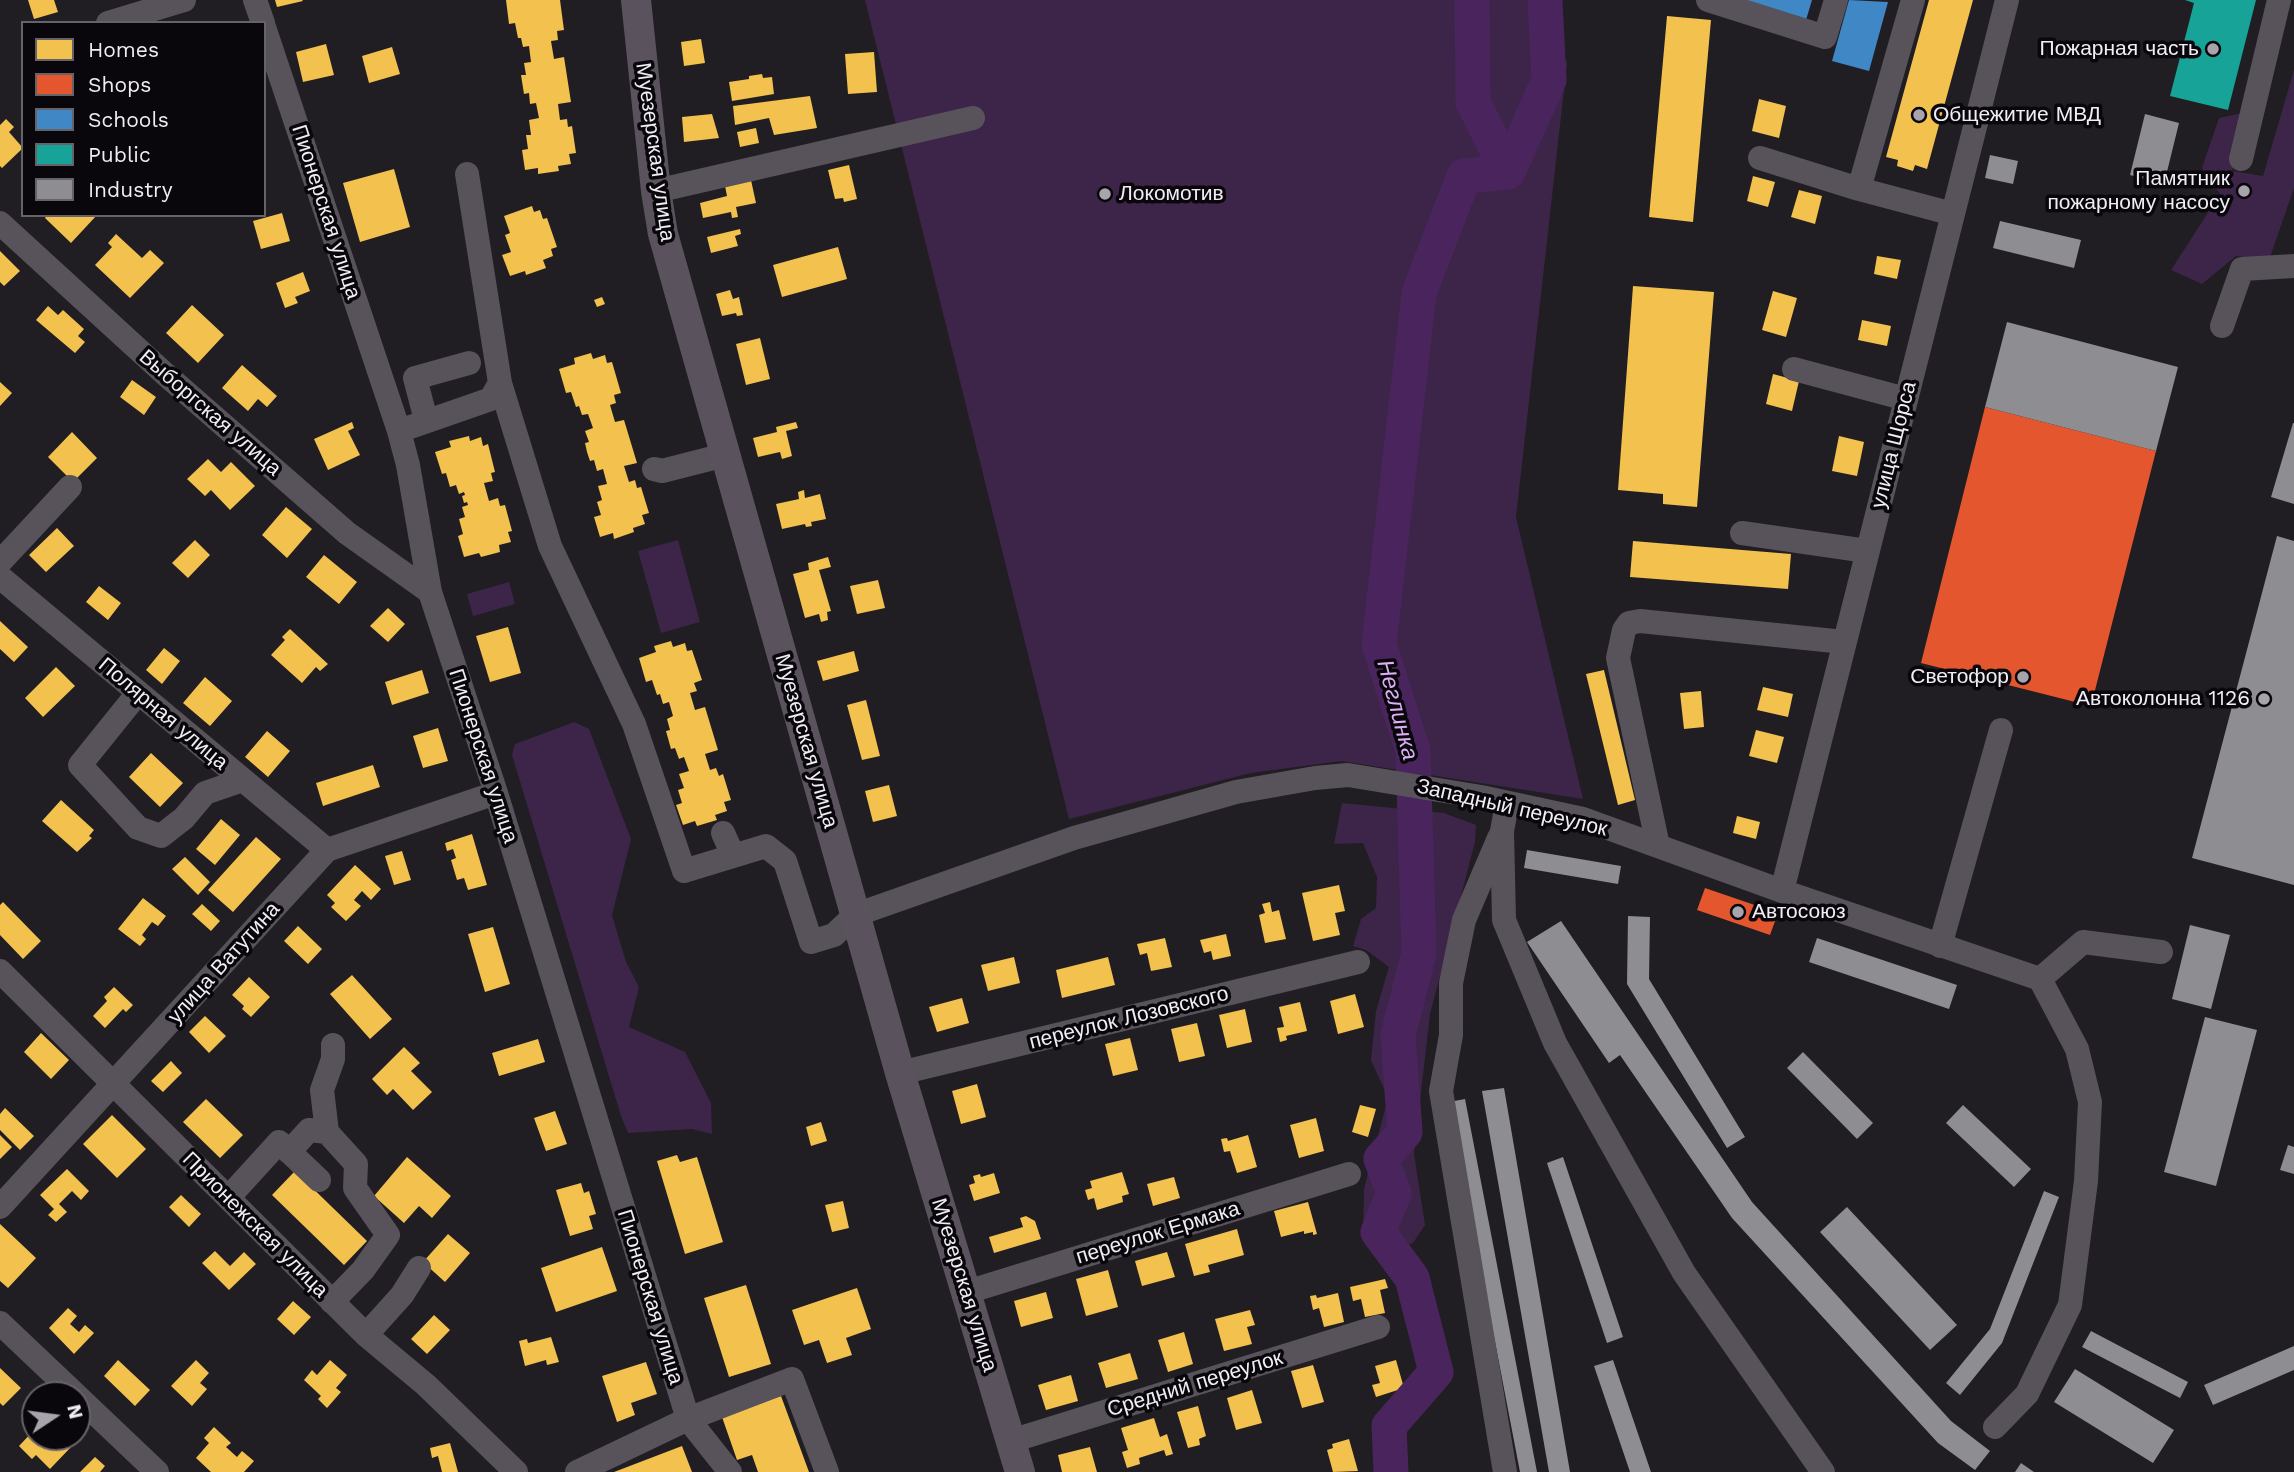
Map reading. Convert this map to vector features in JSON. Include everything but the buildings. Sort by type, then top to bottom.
[{"type":"main road","name":"Муезерская улица","points":[[636,0],[663,234],[900,1073],[1020,1472]]},
{"type":"street","points":[[115,21],[184,0]]},
{"type":"street","name":"Пионерская улица","points":[[255,0],[262,21]]},
{"type":"street","points":[[1708,0],[1825,37],[1836,0]]},
{"type":"street","points":[[1858,188],[1913,0]]},
{"type":"street","name":"улица Щорса","points":[[1782,891],[2007,0]]},
{"type":"street","points":[[2241,159],[2279,0]]},
{"type":"street","name":"Пионерская улица","points":[[266,34],[399,430],[408,465],[430,592],[496,793],[688,1419],[730,1472]]},
{"type":"street","points":[[656,191],[973,118]]},
{"type":"street","points":[[1760,158],[1953,214]]},
{"type":"street","points":[[467,174],[500,383],[550,546],[634,724],[684,871],[728,844],[766,846],[785,861],[811,942],[834,936],[855,915]]},
{"type":"street","name":"Выборгская улица","points":[[0,223],[164,374],[347,533],[430,592]]},
{"type":"street","points":[[2222,326],[2242,269],[2294,266]]},
{"type":"street","points":[[426,420],[415,378],[469,363]]},
{"type":"street","points":[[1794,369],[1906,398]]},
{"type":"street","points":[[399,430],[491,399],[500,383]]},
{"type":"street","points":[[654,469],[662,471],[725,455]]},
{"type":"street","points":[[2,578],[69,487]]},
{"type":"street","points":[[1742,533],[1867,551]]},
{"type":"street","name":"Полярная улица","points":[[2,578],[327,850]]},
{"type":"street","points":[[1658,846],[1618,658],[1629,623],[1640,621],[1844,642]]},
{"type":"street","points":[[138,693],[80,765],[138,828],[161,836],[184,818],[205,793],[243,780]]},
{"type":"street","points":[[1940,946],[2001,730]]},
{"type":"street","name":"Западный переулок","points":[[855,915],[1074,838],[1236,792],[1348,775],[1481,797],[1583,819],[1782,891],[2040,979]]},
{"type":"street","name":"улица Ватутина","points":[[0,1208],[327,850],[496,793]]},
{"type":"street","points":[[1507,804],[1502,831],[1504,920],[1556,1046],[1684,1273],[1823,1472]]},
{"type":"street","points":[[1502,831],[1464,920],[1451,984],[1451,1035],[1441,1091],[1505,1472]]},
{"type":"street","points":[[1995,1427],[2027,1394],[2070,1304],[2087,1181],[2090,1102],[2077,1049],[2040,979],[2083,942],[2161,952]]},
{"type":"street","name":"переулок Лозовского","points":[[900,1073],[1358,962]]},
{"type":"street","name":"Прионежская улица","points":[[0,971],[332,1302],[366,1335],[426,1385],[516,1472]]},
{"type":"street","points":[[332,1302],[363,1270],[388,1235],[355,1188],[356,1164],[327,1132],[322,1090],[333,1059],[333,1045]]},
{"type":"street","points":[[289,1152],[309,1130],[327,1132]]},
{"type":"street","points":[[228,1198],[279,1142],[318,1180]]},
{"type":"street","name":"переулок Ермака","points":[[967,1292],[1349,1174]]},
{"type":"street","points":[[366,1335],[402,1295],[419,1268]]},
{"type":"street","points":[[0,1322],[62,1381]]},
{"type":"street","name":"Средний переулок","points":[[1011,1441],[1378,1327]]},
{"type":"street","points":[[577,1472],[688,1419],[792,1379],[827,1472]]},
{"type":"street","points":[[91,1408],[158,1472]]},
{"type":"shaded area","points":[[865,0],[1537,0],[1567,63],[1516,517],[1583,799],[1341,761],[1251,773],[1069,819]]},
{"type":"shaded area","points":[[2294,70],[2294,188],[2269,260],[2236,256],[2202,284],[2171,270],[2220,194],[2202,168],[2219,118],[2247,112],[2232,171],[2263,176]]},
{"type":"shaded area","points":[[678,540],[700,622],[661,633],[638,551]]},
{"type":"shaded area","points":[[509,582],[515,604],[473,616],[467,594]]},
{"type":"shaded area","points":[[574,722],[589,729],[631,839],[612,915],[626,962],[639,987],[629,1027],[685,1052],[711,1103],[712,1134],[692,1129],[628,1133],[621,1116],[512,755],[515,744]]},
{"type":"shaded area","points":[[1342,803],[1444,813],[1476,825],[1475,842],[1430,1014],[1414,1154],[1425,1225],[1413,1243],[1401,1247],[1363,1236],[1364,1189],[1388,1098],[1371,1060],[1376,1011],[1389,967],[1366,950],[1353,946],[1361,919],[1376,908],[1377,877],[1363,843],[1334,844]]},
{"type":"waterway","points":[[1472,0],[1473,102],[1508,172]]},
{"type":"waterway","name":"Неглинка","points":[[1391,1472],[1389,1426],[1436,1372],[1412,1278],[1378,1232],[1394,1193],[1381,1159],[1405,1132],[1398,1035],[1419,953],[1413,751],[1379,644],[1419,293],[1464,176],[1508,172],[1549,80],[1545,0]]},
{"type":"place","name":"Пожарная часть","points":[[2213,49]]},
{"type":"place","name":"Общежитие МВД","points":[[1919,115]]},
{"type":"place","name":"Памятник пожарному насосу","points":[[2244,191]]},
{"type":"place","name":"Локомотив","points":[[1105,194]]},
{"type":"place","name":"Светофор","points":[[2023,677]]},
{"type":"place","name":"Автоколонна 1126","points":[[2264,699]]},
{"type":"place","name":"Автосоюз","points":[[1738,912]]}]
